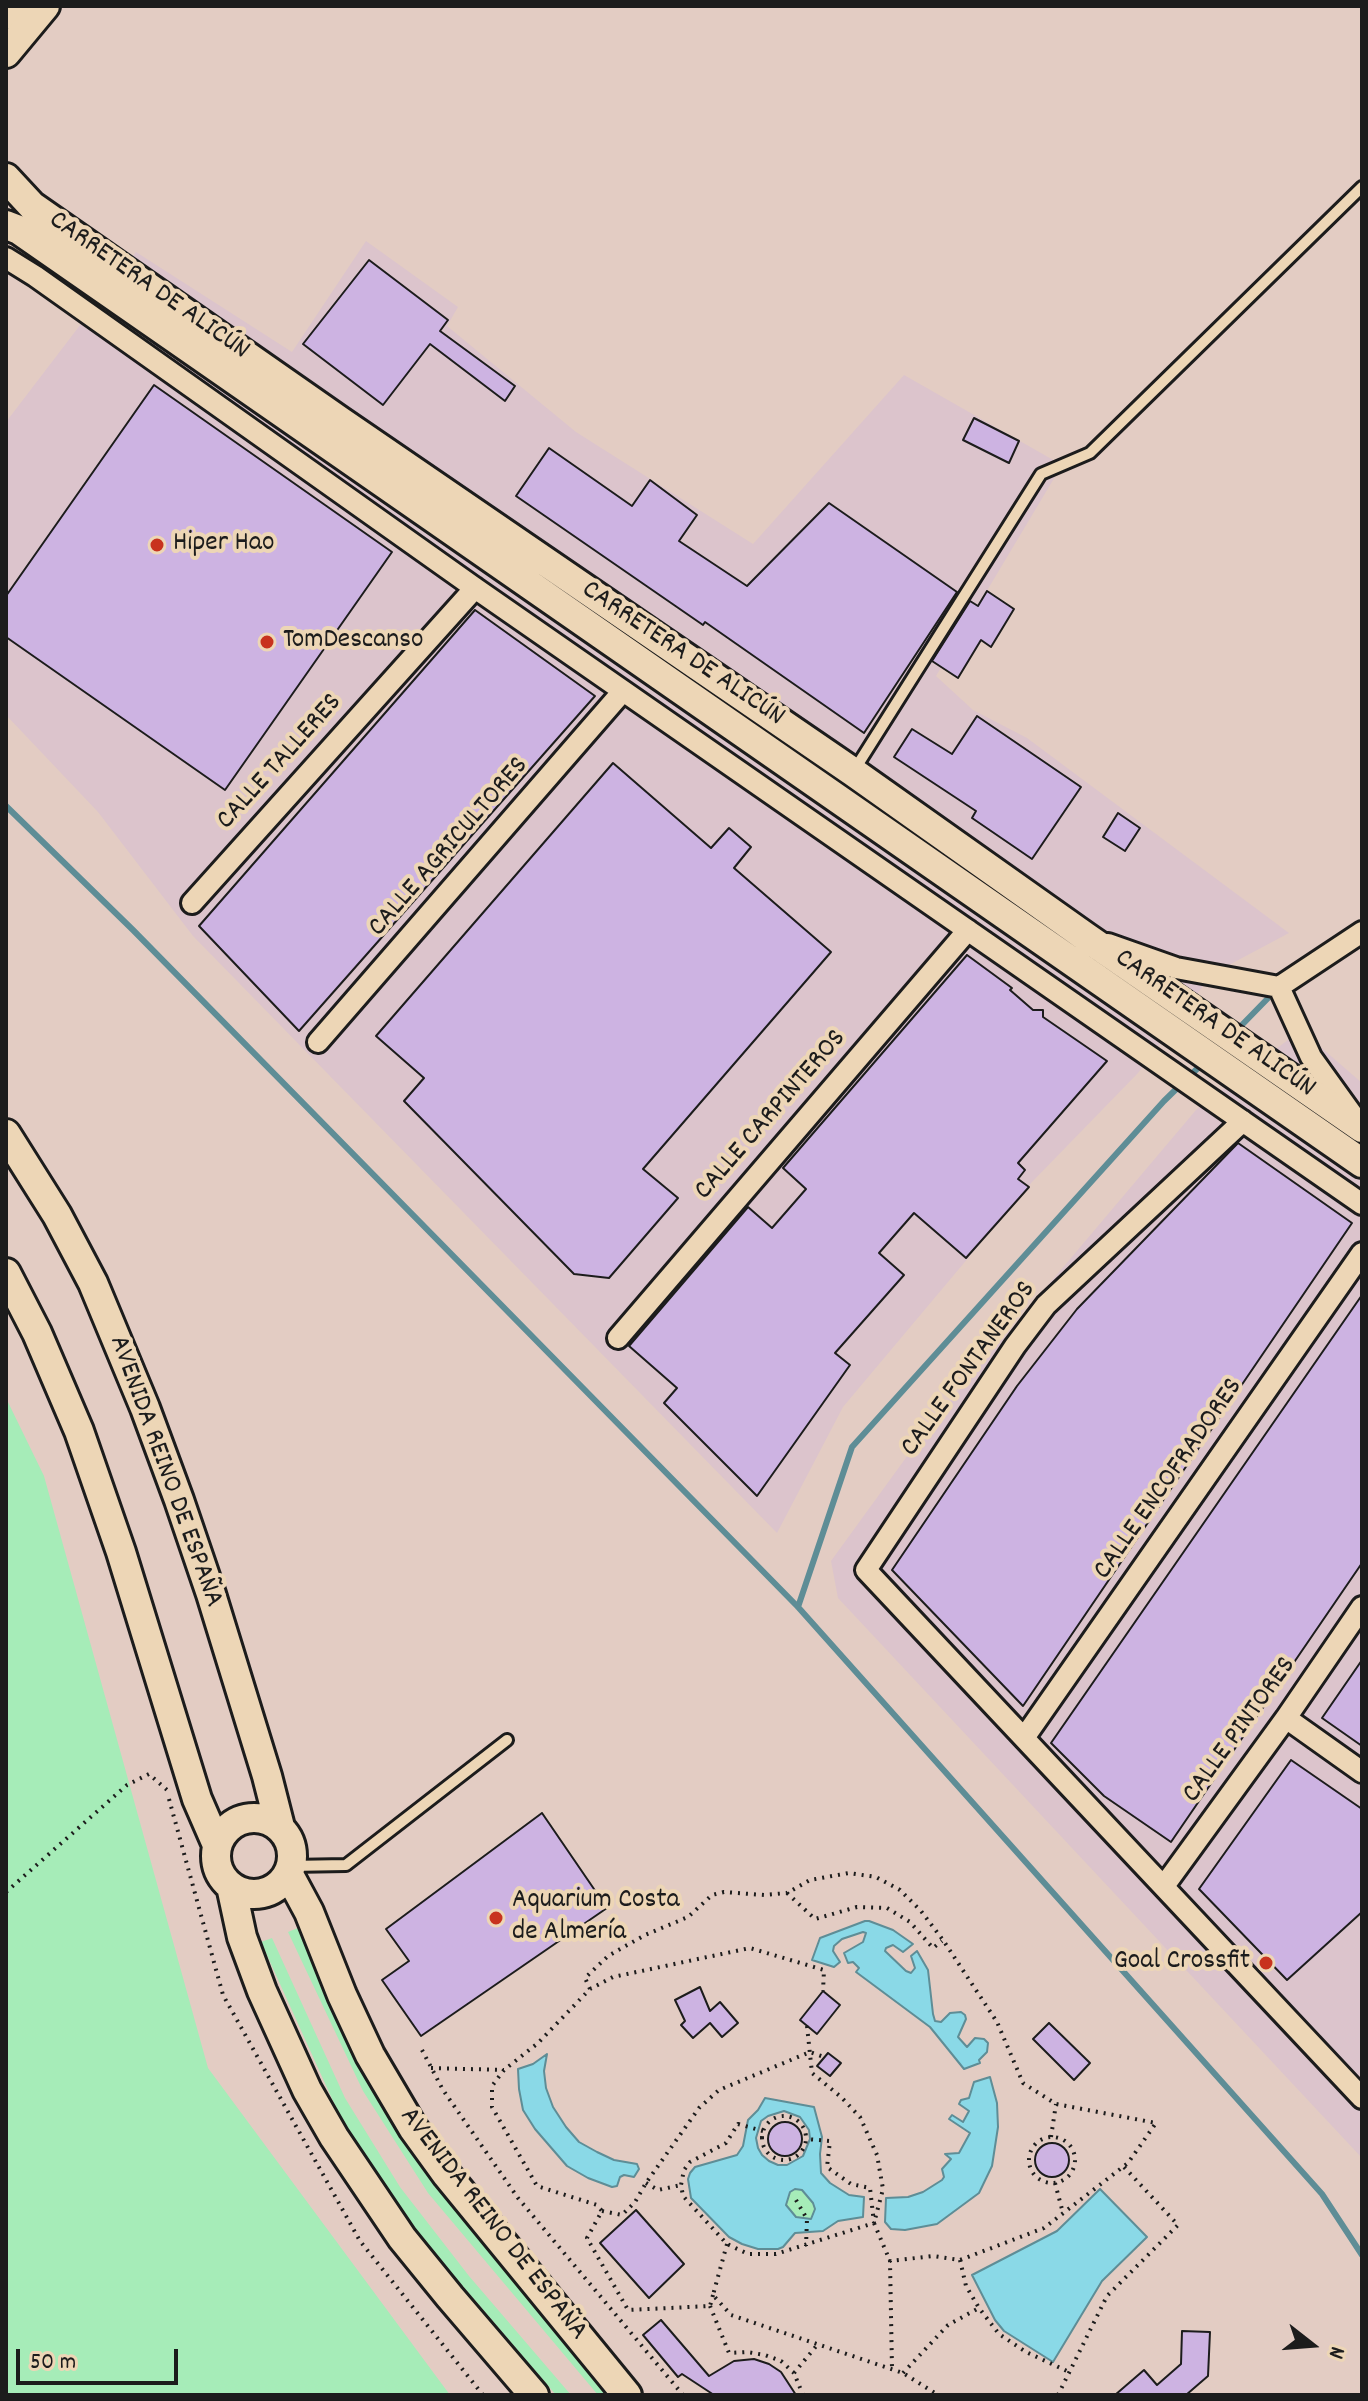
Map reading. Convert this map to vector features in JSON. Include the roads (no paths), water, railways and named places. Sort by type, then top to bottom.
[{"type":"main road","points":[[6,33],[42,6]]},
{"type":"main road","points":[[6,53],[42,6]]},
{"type":"main road","name":"CARRETERA DE ALICÚN","points":[[6,178],[32,206],[1362,1127]]},
{"type":"main road","name":"CARRETERA DE ALICÚN","points":[[6,225],[19,230],[1362,1163]]},
{"type":"main road","name":"AVENIDA REINO DE ESPAÑA","points":[[6,1134],[57,1215],[93,1283],[145,1408],[211,1594],[280,1827]]},
{"type":"main road","points":[[6,1273],[37,1333],[79,1431],[121,1552],[197,1799],[217,1845]]},
{"type":"main road","points":[[231,1886],[259,1894],[281,1883],[289,1870],[292,1848],[280,1827],[270,1820],[244,1818],[232,1824],[217,1845],[219,1870],[231,1886],[242,1937],[262,1991],[307,2090],[334,2137],[402,2238],[534,2395]]},
{"type":"main road","name":"AVENIDA REINO DE ESPAÑA","points":[[289,1870],[370,2055],[413,2128],[447,2175],[627,2395]]},
{"type":"street","points":[[6,19],[42,6]]},
{"type":"street","points":[[6,258],[1362,1204]]},
{"type":"street","name":"CALLE TALLERES","points":[[192,903],[475,588]]},
{"type":"street","name":"CALLE AGRICULTORES","points":[[318,1042],[623,691]]},
{"type":"street","name":"CALLE CARPINTEROS","points":[[618,1338],[968,930]]},
{"type":"street","points":[[1086,937],[1176,968],[1279,987],[1362,932]]},
{"type":"street","points":[[1279,987],[1311,1057],[1362,1127]]},
{"type":"street","name":"CALLE FONTANEROS","points":[[1024,1738],[866,1570],[1015,1346],[1046,1305],[1243,1121]]},
{"type":"street","name":"CALLE ENCOFRADORES","points":[[1024,1738],[1362,1253]]},
{"type":"street","name":"CALLE PINTORES","points":[[1164,1886],[1362,1607]]},
{"type":"street","points":[[1286,1718],[1362,1772]]},
{"type":"street","points":[[1024,1738],[1362,2098]]},
{"type":"lane","points":[[853,772],[1041,474],[1090,453],[1362,187]]},
{"type":"lane","points":[[289,1870],[346,1865],[507,1740]]},
{"type":"water","points":[[865,1921],[893,1930],[913,1944],[903,1952],[893,1945],[885,1951],[911,1973],[915,1968],[911,1956],[917,1951],[928,1970],[935,2021],[941,2022],[950,2013],[961,2012],[965,2015],[958,2037],[967,2047],[975,2038],[988,2043],[987,2052],[979,2060],[980,2063],[964,2069],[930,2027],[856,1972],[859,1968],[853,1962],[848,1963],[844,1953],[863,1942],[866,1933],[842,1939],[834,1946],[833,1951],[840,1962],[834,1967],[812,1960],[820,1938]]},
{"type":"water","points":[[547,2054],[544,2071],[546,2088],[553,2107],[566,2127],[579,2142],[597,2152],[614,2160],[637,2164],[639,2169],[634,2177],[624,2175],[617,2186],[612,2187],[588,2178],[567,2166],[535,2129],[523,2110],[518,2069],[533,2064]]},
{"type":"water","points":[[990,2077],[997,2103],[998,2127],[992,2166],[979,2193],[937,2224],[905,2230],[891,2229],[885,2222],[886,2198],[908,2197],[942,2180],[942,2169],[951,2159],[945,2154],[959,2153],[970,2133],[949,2119],[952,2115],[963,2122],[969,2111],[959,2104],[961,2100],[969,2098],[974,2082]]},
{"type":"water","points":[[765,2098],[814,2107],[822,2137],[821,2173],[849,2195],[864,2197],[863,2217],[838,2221],[823,2231],[795,2233],[778,2249],[758,2249],[729,2237],[691,2198],[688,2179],[695,2167],[737,2155],[743,2146],[748,2120]],"holes":[[[784,2111],[800,2117],[809,2130],[810,2139],[803,2156],[787,2165],[778,2165],[762,2155],[756,2138],[761,2121]],[[802,2190],[813,2203],[815,2209],[811,2219],[796,2217],[786,2205],[790,2192]]]},
{"type":"water","points":[[1100,2189],[1147,2237],[1102,2281],[1053,2362],[1004,2331],[972,2275],[1057,2231]]},
{"type":"waterway","points":[[6,806],[133,930],[798,1607],[1322,2194],[1362,2255]]},
{"type":"waterway","points":[[1237,1030],[1274,992]]},
{"type":"waterway","points":[[798,1607],[852,1447],[1164,1101],[1203,1063]]},
{"type":"place","name":"Hiper Hao","points":[[157,545]]},
{"type":"place","name":"TomDescanso","points":[[267,642]]},
{"type":"place","name":"Aquarium Costa de Almería","points":[[496,1918]]},
{"type":"place","name":"Goal Crossfit","points":[[1266,1963]]}]
